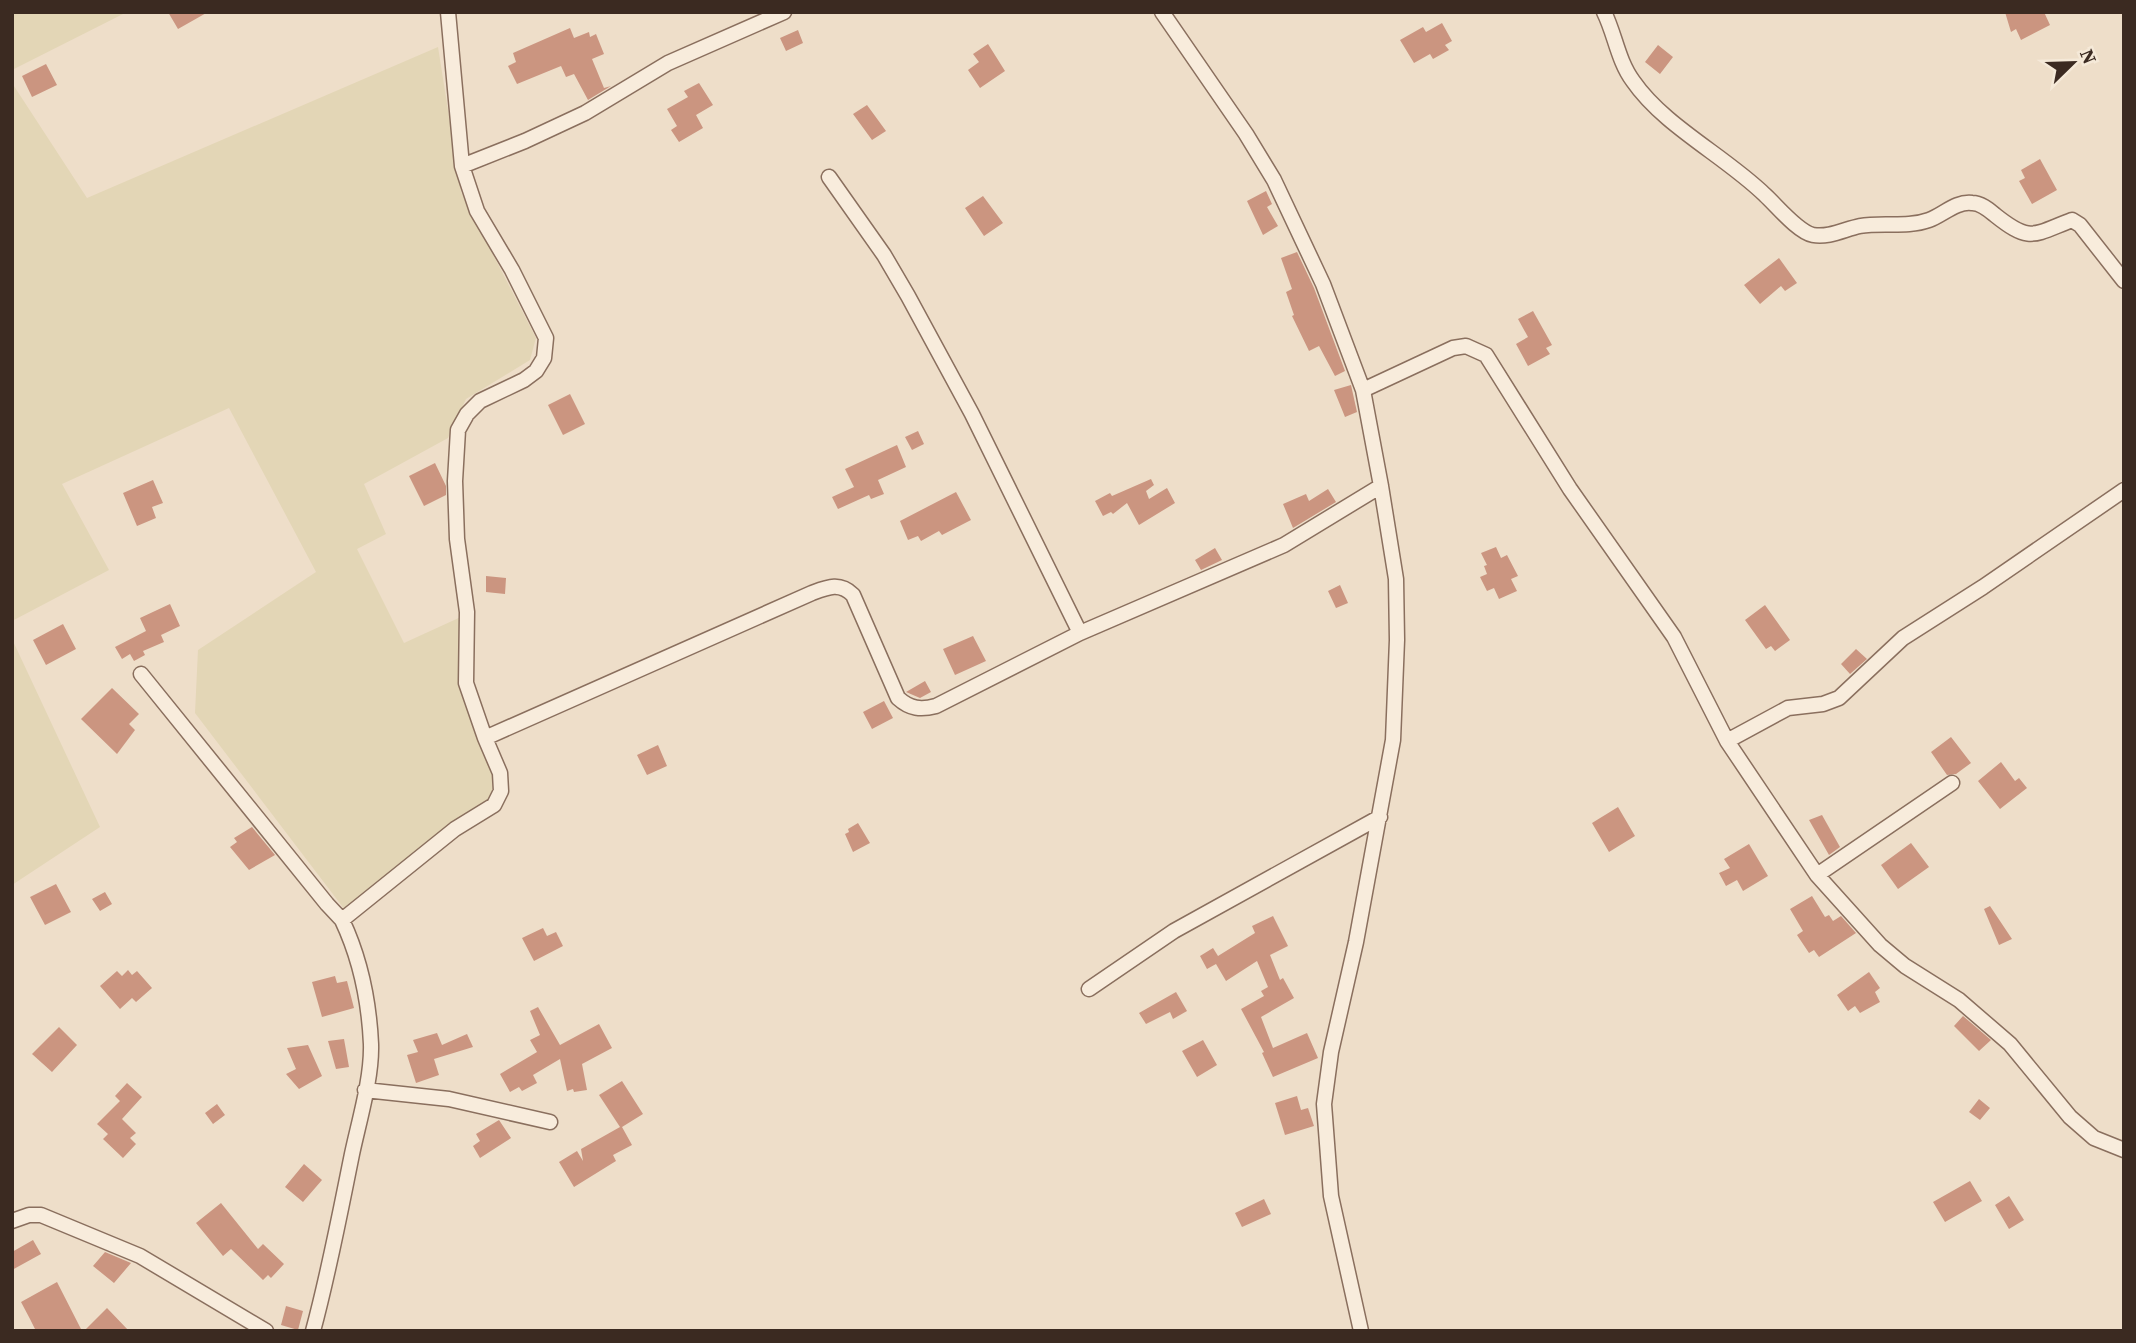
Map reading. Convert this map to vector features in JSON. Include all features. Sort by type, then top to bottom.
[{"type":"street","points":[[342,920],[455,829],[494,805],[501,792],[500,773],[466,683],[467,612],[457,539],[455,481],[458,430],[467,414],[480,401],[524,380],[536,371],[544,358],[546,338],[512,270],[477,211],[462,166],[448,12]]},
{"type":"street","points":[[462,166],[585,113],[668,63],[784,12]]},
{"type":"street","points":[[1162,12],[1246,134],[1274,180],[1323,284],[1363,390],[1396,579],[1397,640],[1393,740],[1356,942],[1331,1052],[1324,1104],[1331,1196],[1361,1331]]},
{"type":"street","points":[[1604,12],[1630,78],[1642,93],[1756,186],[1802,230],[1812,235],[1829,235],[1874,224],[1908,224],[1928,220],[1956,206],[1974,202],[1992,212],[2014,230],[2027,234],[2042,233],[2072,220],[2086,232],[2124,281]]},
{"type":"street","points":[[829,177],[884,255],[908,296],[972,414],[1080,634]]},
{"type":"street","points":[[1363,390],[1453,348],[1466,346],[1486,355],[1570,489],[1674,637],[1727,741],[1817,875],[1880,945],[1905,966],[1959,1000],[2010,1044],[2070,1117],[2094,1138],[2124,1150]]},
{"type":"street","points":[[485,738],[812,593],[838,586],[853,595],[898,698],[906,706],[914,708],[936,706],[1080,634],[1284,545],[1381,486]]},
{"type":"street","points":[[1727,741],[1788,708],[1823,704],[1839,698],[1903,638],[1983,587],[2124,490]]},
{"type":"street","points":[[141,674],[342,920],[354,944],[365,990],[371,1046],[365,1090],[328,1278],[313,1331]]},
{"type":"street","points":[[1817,875],[1952,783]]},
{"type":"street","points":[[1089,989],[1174,931],[1380,817]]},
{"type":"street","points":[[365,1090],[449,1099],[550,1122]]},
{"type":"street","points":[[12,1221],[29,1215],[41,1215],[140,1256],[266,1331]]},
{"type":"shaded area","points":[[12,12],[127,12],[12,70]]},
{"type":"shaded area","points":[[438,47],[461,192],[536,338],[530,360],[466,399],[448,438],[364,484],[386,534],[357,549],[404,643],[463,616],[461,687],[492,771],[493,795],[345,910],[195,713],[198,650],[316,572],[229,408],[62,484],[109,570],[12,621],[12,83],[87,198]]},
{"type":"shaded area","points":[[12,639],[100,827],[12,885]]},
{"type":"building","points":[[168,12],[208,12],[178,29]]},
{"type":"building","points":[[2005,12],[2044,12],[2050,25],[2021,40],[2016,29],[2011,32]]},
{"type":"building","points":[[1442,23],[1452,41],[1445,45],[1449,50],[1433,59],[1430,54],[1414,63],[1400,40],[1423,27],[1426,32]]},
{"type":"building","points":[[570,28],[574,38],[589,32],[590,37],[596,34],[604,54],[592,59],[604,88],[611,86],[588,100],[574,74],[566,77],[561,66],[517,84],[508,66],[516,62],[513,53]]},
{"type":"building","points":[[798,30],[803,43],[786,51],[780,38]]},
{"type":"building","points":[[988,44],[1005,71],[980,88],[968,70],[979,62],[973,54]]},
{"type":"building","points":[[1658,45],[1673,57],[1660,74],[1645,62]]},
{"type":"building","points":[[46,64],[57,85],[32,97],[22,76]]},
{"type":"building","points":[[699,83],[713,105],[696,115],[703,128],[679,142],[671,130],[677,126],[667,109],[688,97],[684,91]]},
{"type":"building","points":[[867,105],[886,131],[872,140],[853,114]]},
{"type":"building","points":[[2040,159],[2057,190],[2032,204],[2019,181],[2025,178],[2021,170]]},
{"type":"building","points":[[1266,191],[1272,204],[1267,207],[1278,226],[1263,235],[1247,201]]},
{"type":"building","points":[[983,196],[1003,223],[984,236],[965,208]]},
{"type":"building","points":[[1297,252],[1314,288],[1345,371],[1335,376],[1319,346],[1309,351],[1292,316],[1294,315],[1286,292],[1292,289],[1281,258]]},
{"type":"building","points":[[1779,258],[1797,283],[1785,291],[1781,286],[1760,304],[1744,285]]},
{"type":"building","points":[[1533,311],[1552,345],[1546,348],[1550,354],[1528,366],[1516,344],[1528,337],[1518,319]]},
{"type":"building","points":[[1351,385],[1357,412],[1345,417],[1334,390]]},
{"type":"building","points":[[570,394],[585,424],[563,435],[548,405]]},
{"type":"building","points":[[918,431],[924,444],[912,450],[905,437]]},
{"type":"building","points":[[897,445],[906,467],[878,480],[884,494],[871,499],[869,495],[838,509],[832,497],[854,487],[845,469]]},
{"type":"building","points":[[435,463],[446,486],[446,495],[424,506],[409,476]]},
{"type":"building","points":[[1151,479],[1154,485],[1146,491],[1149,499],[1167,488],[1175,503],[1139,525],[1127,503],[1113,514],[1111,512],[1103,516],[1095,501]]},
{"type":"building","points":[[153,480],[163,503],[152,507],[156,518],[137,526],[123,493]]},
{"type":"building","points":[[1328,489],[1336,502],[1293,528],[1283,504],[1306,494],[1309,501]]},
{"type":"building","points":[[956,492],[971,520],[942,535],[939,531],[921,541],[918,536],[908,540],[900,521]]},
{"type":"building","points":[[1496,547],[1501,558],[1507,555],[1518,576],[1511,579],[1517,591],[1499,599],[1494,588],[1487,591],[1480,577],[1487,574],[1484,566],[1487,565],[1481,553]]},
{"type":"building","points":[[1215,548],[1222,560],[1201,570],[1195,560]]},
{"type":"building","points":[[486,576],[506,578],[505,594],[486,592]]},
{"type":"building","points":[[1340,585],[1348,603],[1336,608],[1328,591]]},
{"type":"building","points":[[170,604],[180,626],[161,635],[164,642],[143,651],[145,655],[134,661],[130,654],[122,659],[115,647],[146,631],[140,618]]},
{"type":"building","points":[[1765,605],[1790,640],[1775,651],[1771,646],[1766,649],[1745,620]]},
{"type":"building","points":[[63,624],[76,649],[46,665],[33,640]]},
{"type":"building","points":[[973,636],[986,661],[955,675],[943,649]]},
{"type":"building","points":[[1856,649],[1867,659],[1850,674],[1841,664]]},
{"type":"building","points":[[925,681],[931,692],[920,698],[906,692]]},
{"type":"building","points":[[112,688],[139,714],[129,724],[135,730],[117,754],[81,719]]},
{"type":"building","points":[[884,701],[893,718],[872,729],[863,712]]},
{"type":"building","points":[[1951,737],[1971,763],[1956,774],[1947,775],[1931,752]]},
{"type":"building","points":[[658,745],[667,766],[647,775],[637,755]]},
{"type":"building","points":[[2001,762],[2015,781],[2019,778],[2027,788],[2000,809],[1978,781]]},
{"type":"building","points":[[1618,807],[1635,836],[1609,852],[1592,823]]},
{"type":"building","points":[[1822,815],[1840,847],[1829,855],[1809,820]]},
{"type":"building","points":[[858,823],[870,843],[853,852],[845,834]]},
{"type":"building","points":[[252,827],[275,855],[249,870],[230,847],[237,842],[234,838]]},
{"type":"building","points":[[1911,843],[1929,867],[1898,889],[1881,865]]},
{"type":"building","points":[[1749,844],[1768,876],[1743,891],[1737,880],[1726,886],[1719,873],[1730,868],[1724,859]]},
{"type":"building","points":[[56,884],[71,912],[45,925],[30,897]]},
{"type":"building","points":[[105,892],[112,904],[100,911],[92,899]]},
{"type":"building","points":[[1812,896],[1825,917],[1829,915],[1833,921],[1841,916],[1856,933],[1819,957],[1814,950],[1809,953],[1797,935],[1803,931],[1790,909]]},
{"type":"building","points":[[1990,906],[2012,939],[1999,945],[1984,909]]},
{"type":"building","points":[[1273,916],[1288,946],[1270,955],[1280,980],[1283,978],[1294,998],[1261,1017],[1273,1048],[1307,1033],[1318,1058],[1273,1077],[1262,1053],[1264,1052],[1241,1009],[1264,996],[1261,991],[1268,987],[1257,961],[1226,981],[1216,964],[1207,969],[1200,956],[1213,948],[1218,956],[1255,933],[1252,926]]},
{"type":"building","points":[[543,928],[547,936],[556,932],[563,946],[534,961],[522,938]]},
{"type":"building","points":[[128,970],[132,975],[137,971],[152,988],[136,1002],[132,998],[120,1009],[100,986],[117,971],[122,976]]},
{"type":"building","points":[[1869,972],[1880,988],[1875,992],[1880,1002],[1860,1013],[1855,1006],[1848,1011],[1837,995]]},
{"type":"building","points":[[335,976],[337,983],[347,981],[354,1008],[322,1017],[312,982]]},
{"type":"building","points":[[1176,992],[1187,1011],[1173,1019],[1170,1012],[1146,1024],[1139,1013]]},
{"type":"building","points":[[538,1007],[560,1045],[599,1024],[612,1048],[582,1064],[587,1090],[567,1091],[560,1059],[533,1075],[537,1083],[522,1091],[519,1087],[510,1092],[500,1074],[537,1052],[530,1040],[540,1035],[530,1011]]},
{"type":"building","points":[[1963,1016],[1991,1040],[1979,1051],[1954,1026]]},
{"type":"building","points":[[59,1027],[77,1045],[52,1072],[32,1054]]},
{"type":"building","points":[[437,1033],[442,1045],[467,1034],[473,1047],[434,1059],[439,1075],[416,1083],[407,1055],[418,1052],[413,1040]]},
{"type":"building","points":[[344,1039],[349,1067],[336,1069],[328,1041]]},
{"type":"building","points":[[1203,1040],[1217,1065],[1197,1077],[1182,1051]]},
{"type":"building","points":[[308,1045],[322,1076],[299,1089],[286,1074],[296,1069],[287,1048]]},
{"type":"building","points":[[622,1081],[643,1114],[622,1127],[632,1145],[613,1155],[616,1161],[574,1187],[559,1162],[577,1151],[583,1161],[581,1149],[620,1127],[599,1095]]},
{"type":"building","points":[[127,1083],[142,1097],[122,1119],[136,1133],[130,1138],[136,1144],[123,1158],[103,1139],[108,1134],[97,1124],[120,1101],[115,1096]]},
{"type":"building","points":[[1297,1096],[1301,1110],[1308,1108],[1314,1126],[1285,1135],[1275,1103]]},
{"type":"building","points":[[1979,1099],[1990,1108],[1980,1120],[1969,1112]]},
{"type":"building","points":[[217,1104],[225,1115],[213,1124],[205,1113]]},
{"type":"building","points":[[499,1120],[511,1138],[480,1158],[473,1146],[480,1141],[476,1134]]},
{"type":"building","points":[[304,1164],[322,1180],[303,1202],[285,1187]]},
{"type":"building","points":[[1970,1181],[1982,1201],[1945,1222],[1933,1202]]},
{"type":"building","points":[[2009,1196],[2024,1220],[2009,1229],[1995,1205]]},
{"type":"building","points":[[1264,1199],[1271,1214],[1242,1227],[1235,1213]]},
{"type":"building","points":[[221,1203],[258,1249],[263,1244],[284,1264],[271,1278],[268,1275],[263,1280],[231,1249],[223,1256],[196,1223]]},
{"type":"building","points":[[33,1240],[41,1254],[12,1270],[12,1252]]},
{"type":"building","points":[[105,1252],[131,1263],[114,1283],[93,1266]]},
{"type":"building","points":[[57,1282],[82,1331],[36,1331],[21,1302]]},
{"type":"building","points":[[286,1306],[303,1311],[298,1330],[281,1325]]},
{"type":"building","points":[[107,1308],[129,1331],[84,1331]]}]
